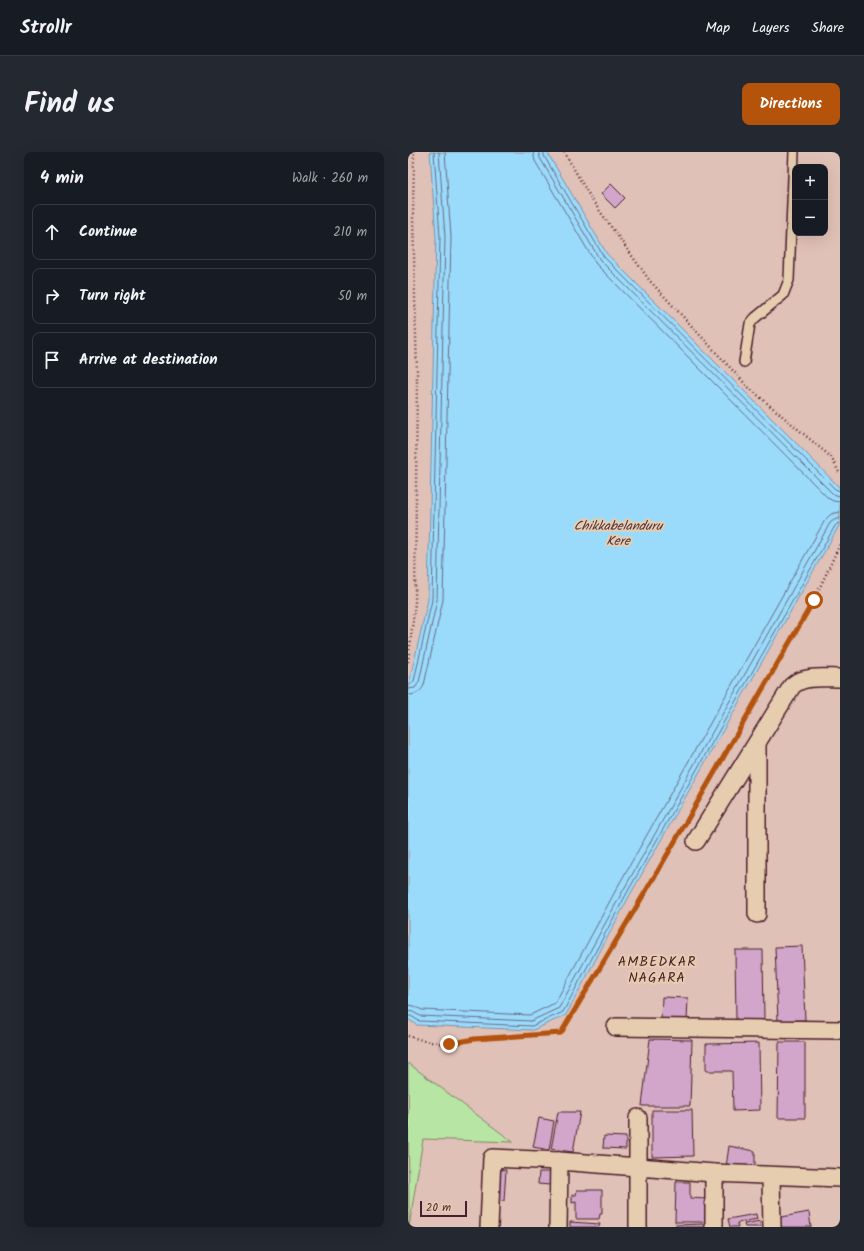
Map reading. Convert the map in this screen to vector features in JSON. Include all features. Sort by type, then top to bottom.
[{"type":"street","points":[[696,841],[792,686],[796,682],[804,679],[840,678]]},
{"type":"street","points":[[757,743],[757,914]]},
{"type":"street","points":[[616,1026],[840,1030]]},
{"type":"street","points":[[638,1118],[638,1227]]},
{"type":"street","points":[[489,1227],[492,1158],[559,1161],[714,1173],[840,1178]]},
{"type":"street","points":[[558,1227],[559,1161]]},
{"type":"street","points":[[714,1173],[714,1227]]},
{"type":"street","points":[[771,1176],[772,1227]]},
{"type":"lane","points":[[744,362],[750,324],[755,318],[783,296],[789,280],[794,152]]},
{"type":"path","points":[[408,662],[415,603],[418,374],[413,217],[414,152]]},
{"type":"path","points":[[564,152],[592,200],[650,281],[748,387],[831,457],[840,474]]},
{"type":"path","points":[[408,1036],[437,1044],[449,1044],[474,1039],[561,1033],[659,869],[814,600],[840,544]]},
{"type":"green space","points":[[408,1063],[513,1142],[423,1139],[409,1227]]},
{"type":"water","name":"Chikkabelanduru Kere","points":[[430,152],[547,152],[607,254],[840,488],[840,524],[631,893],[566,1015],[533,1030],[417,1025],[408,1019],[408,688],[428,600],[436,237]]},
{"type":"building","points":[[611,184],[625,198],[615,208],[601,194]]},
{"type":"building","points":[[802,946],[805,1020],[778,1021],[775,947]]},
{"type":"building","points":[[735,950],[763,950],[764,1020],[736,1021]]},
{"type":"building","points":[[662,997],[688,998],[687,1021],[661,1020]]},
{"type":"building","points":[[650,1039],[692,1040],[690,1106],[642,1106]]},
{"type":"building","points":[[779,1042],[805,1042],[805,1118],[778,1118]]},
{"type":"building","points":[[759,1043],[760,1110],[733,1111],[732,1071],[706,1071],[706,1044]]},
{"type":"building","points":[[652,1110],[692,1110],[693,1156],[652,1157]]},
{"type":"building","points":[[558,1112],[580,1112],[573,1152],[551,1149]]},
{"type":"building","points":[[539,1118],[554,1121],[549,1150],[533,1147]]},
{"type":"building","points":[[604,1136],[626,1137],[626,1149],[603,1148]]},
{"type":"building","points":[[729,1146],[755,1151],[755,1172],[726,1167]]},
{"type":"building","points":[[494,1169],[506,1170],[504,1201],[492,1200]]},
{"type":"building","points":[[539,1172],[551,1172],[550,1185],[538,1184]]},
{"type":"building","points":[[676,1182],[690,1182],[690,1198],[706,1199],[706,1222],[675,1222]]},
{"type":"building","points":[[577,1190],[602,1190],[602,1214],[600,1214],[599,1219],[576,1219],[576,1202],[572,1203],[572,1195],[576,1195]]},
{"type":"building","points":[[809,1212],[811,1227],[778,1227],[776,1218]]},
{"type":"building","points":[[756,1214],[757,1219],[737,1223],[738,1227],[730,1227],[728,1219]]},
{"type":"building","points":[[760,1221],[760,1227],[745,1227],[744,1224]]},
{"type":"building","points":[[570,1222],[600,1224],[599,1227],[570,1227]]},
{"type":"building","points":[[703,1224],[704,1227],[675,1227],[675,1225]]},
{"type":"district","name":"AMBEDKAR NAGARA","points":[[657,970]]},
{"type":"route","points":[[449,1044],[474,1039],[561,1033],[659,869],[814,600]]}]
